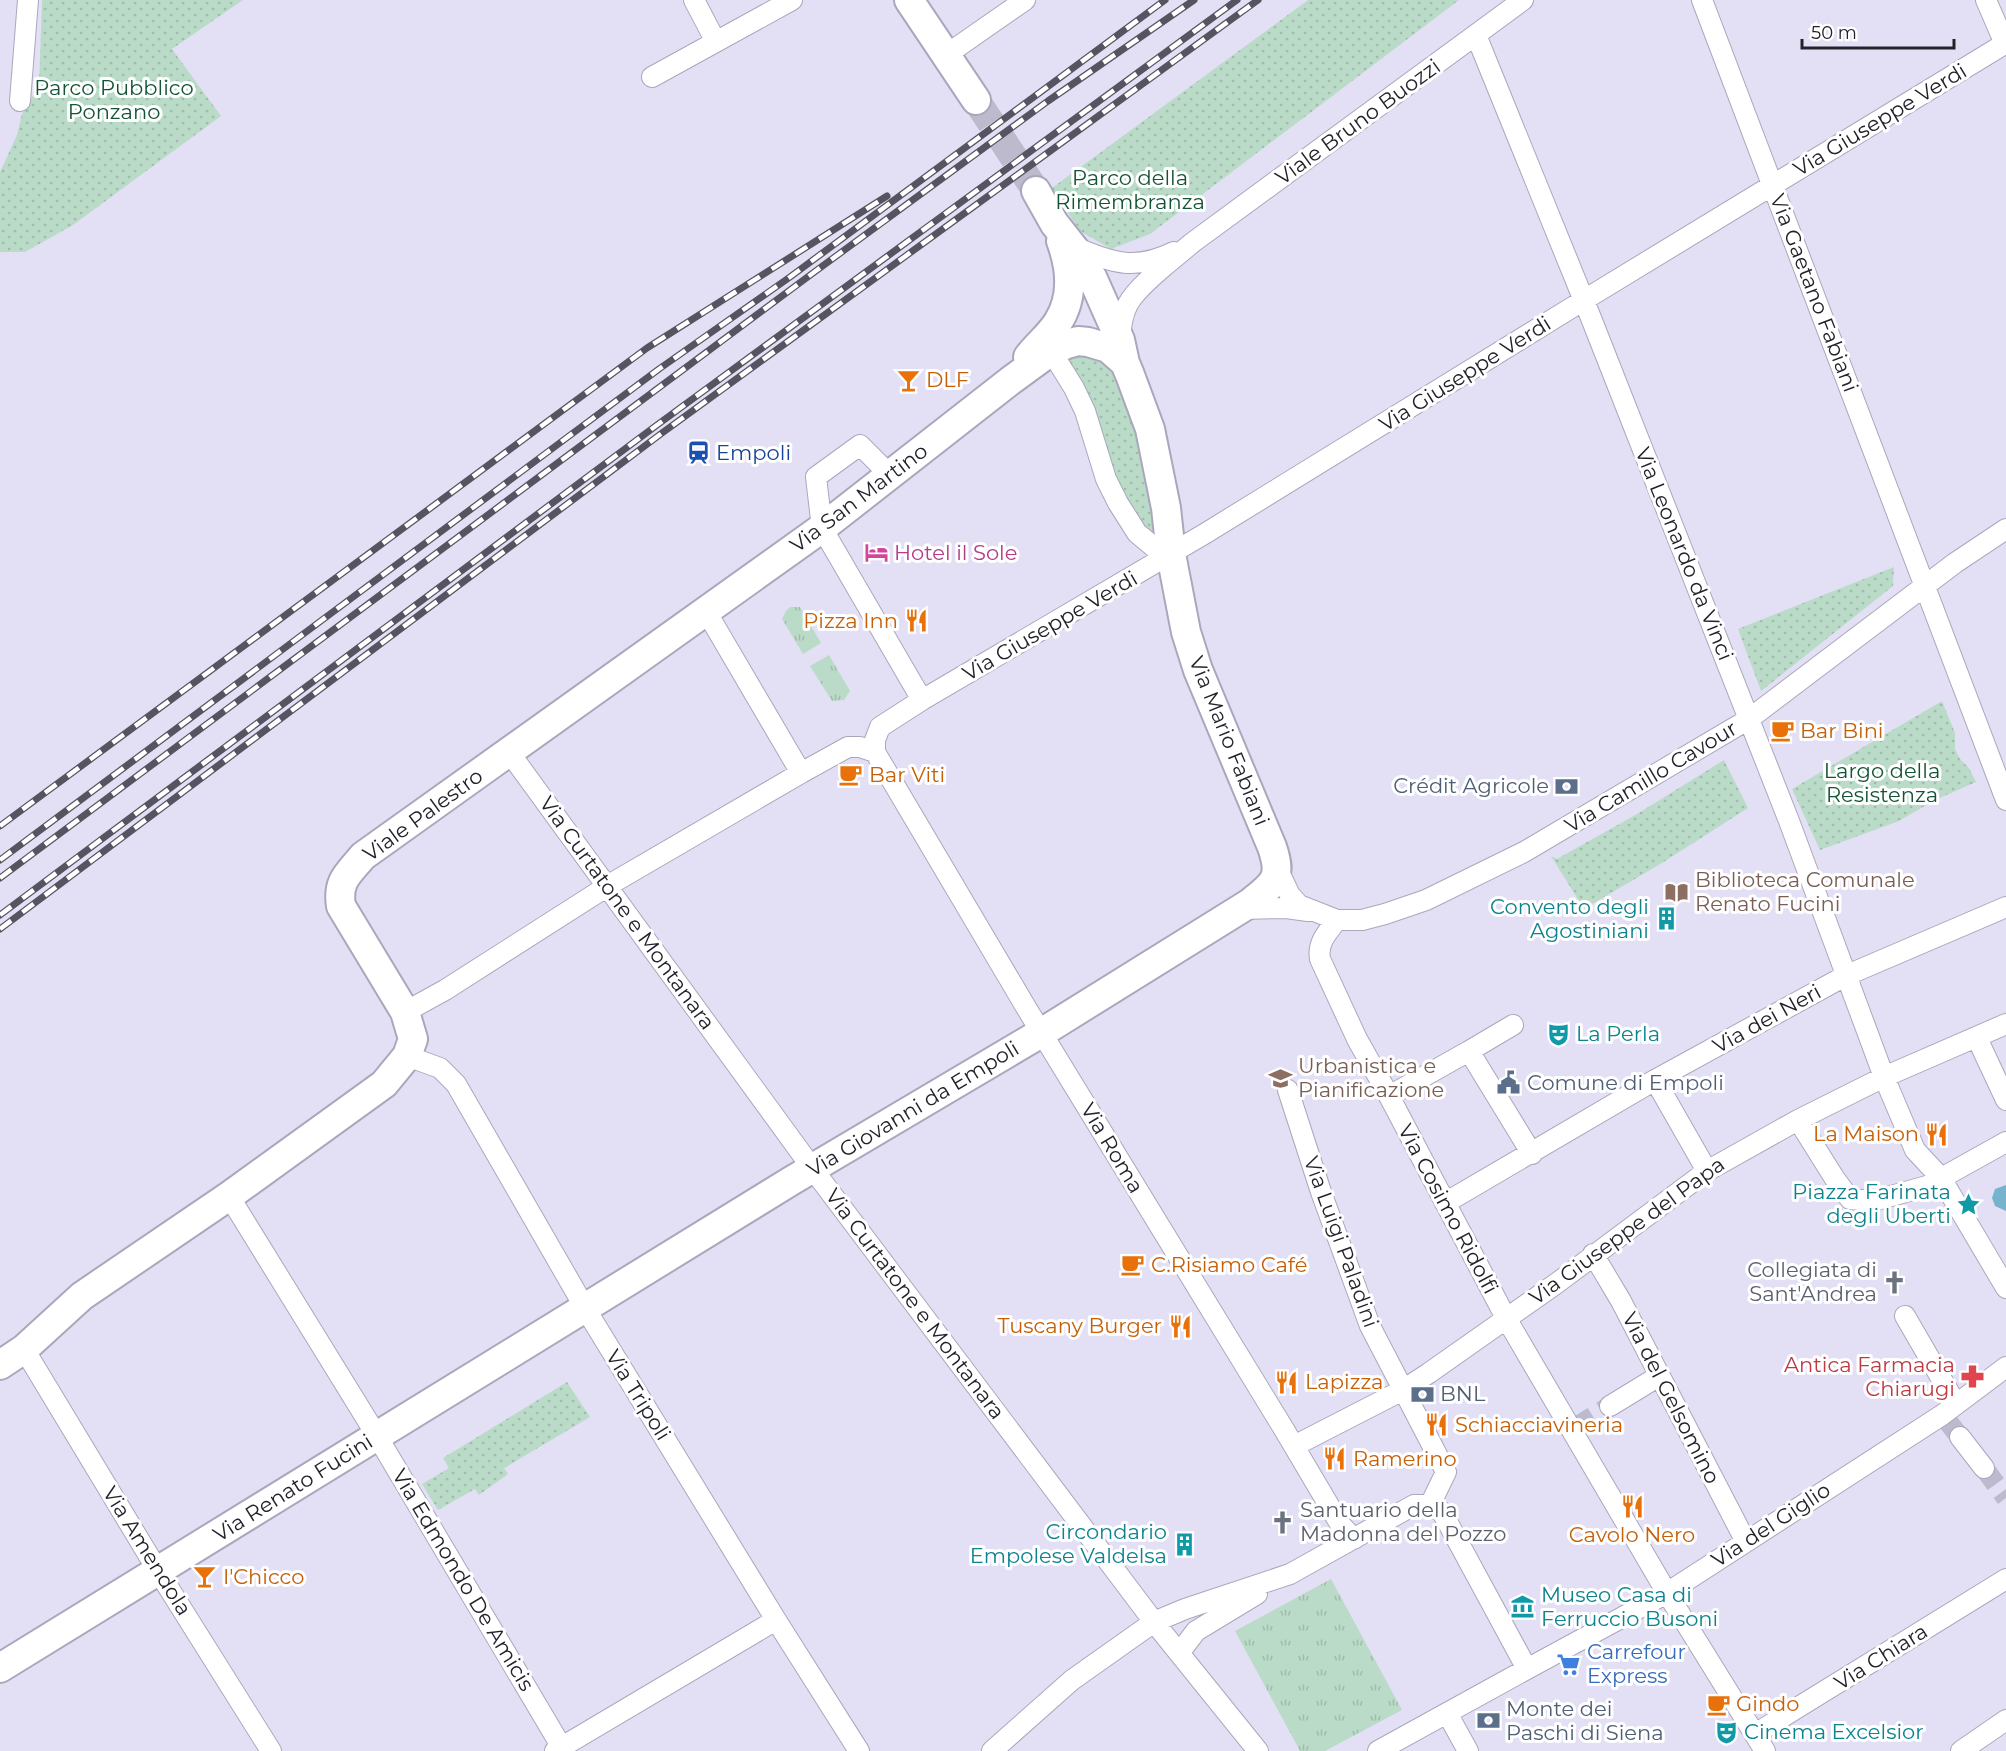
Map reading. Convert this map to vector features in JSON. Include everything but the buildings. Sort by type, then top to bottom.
[{"type":"main road","points":[[909,0],[976,99]]},
{"type":"main road","points":[[1010,381],[1058,322],[1067,303],[1070,284],[1068,259],[1054,223],[1036,191]]},
{"type":"main road","name":"Via Mario Fabiani","points":[[1054,223],[1092,277],[1150,429],[1166,508],[1171,555],[1186,632],[1198,670],[1272,847],[1278,870]]},
{"type":"main road","points":[[1010,381],[1052,351],[1078,341],[1108,348],[1125,359]]},
{"type":"main road","name":"Via San Martino","points":[[706,611],[822,528],[1010,381]]},
{"type":"main road","name":"Viale Palestro","points":[[407,1056],[413,1039],[405,1011],[341,906],[339,892],[345,877],[363,856],[706,611]]},
{"type":"main road","name":"Via Giovanni da Empoli","points":[[585,1308],[812,1168],[1041,1033],[1240,909],[1270,886],[1278,870]]},
{"type":"main road","points":[[0,1365],[24,1349],[82,1296],[229,1196],[384,1084],[407,1056]]},
{"type":"main road","name":"Via Renato Fucini","points":[[0,1668],[585,1308]]},
{"type":"street","points":[[20,101],[28,0]]},
{"type":"street","points":[[694,0],[716,42]]},
{"type":"street","points":[[652,77],[792,0]]},
{"type":"street","points":[[946,55],[1025,0]]},
{"type":"street","name":"Viale Bruno Buozzi","points":[[1125,359],[1121,322],[1129,302],[1150,280],[1192,243],[1523,0]]},
{"type":"street","name":"Via Gaetano Fabiani","points":[[1702,0],[2006,800]]},
{"type":"street","points":[[1986,0],[2006,44]]},
{"type":"street","name":"Via Leonardo da Vinci","points":[[1476,35],[1584,300],[1789,821],[1884,1077],[1915,1150],[1941,1178],[2006,1288]]},
{"type":"street","name":"Via Giuseppe Verdi","points":[[875,753],[874,740],[880,727],[922,700],[1171,555],[1584,300],[2006,44]]},
{"type":"street","name":"Viale Bruno Buozzi","points":[[1072,246],[1121,263],[1154,261],[1192,243]]},
{"type":"street","points":[[1052,351],[1085,411],[1107,479],[1118,502],[1137,533],[1155,548],[1171,555]]},
{"type":"street","points":[[890,475],[860,445],[816,477],[822,528],[922,700]]},
{"type":"street","name":"Via Camillo Cavour","points":[[1955,563],[2006,517]]},
{"type":"street","name":"Via Camillo Cavour","points":[[1314,912],[1338,920],[1362,920],[1385,914],[1426,900],[1524,852],[1749,719],[1955,563],[2006,529]]},
{"type":"street","points":[[706,611],[801,773]]},
{"type":"street","points":[[405,1011],[446,990],[607,886],[848,747],[860,747],[875,753]]},
{"type":"street","name":"Via Curtatone e Montanara","points":[[509,752],[812,1168],[1154,1622],[1258,1751]]},
{"type":"street","name":"Via Roma","points":[[875,753],[1041,1033],[1340,1524],[1354,1539]]},
{"type":"street","name":"Via Mario Fabiani","points":[[1278,870],[1290,895],[1299,905],[1314,912]]},
{"type":"street","name":"Via dei Neri","points":[[1445,1203],[1655,1080],[1845,976],[2006,907]]},
{"type":"street","points":[[1240,909],[1286,908],[1314,912]]},
{"type":"street","name":"Via Cosimo Ridolfi","points":[[1338,920],[1323,939],[1319,950],[1320,959],[1357,1039],[1506,1318],[1574,1429],[1667,1593],[1760,1743]]},
{"type":"street","name":"Via Giuseppe del Papa","points":[[1294,1446],[1403,1390],[1557,1283],[1707,1171],[1798,1120],[1884,1077],[2006,1024]]},
{"type":"street","points":[[1389,1096],[1513,1025]]},
{"type":"street","points":[[1977,1038],[2006,1100]]},
{"type":"street","points":[[1469,1051],[1532,1154]]},
{"type":"street","name":"Via Tripoli","points":[[407,1056],[440,1068],[456,1084],[585,1308],[859,1751]]},
{"type":"street","points":[[1655,1080],[1707,1171]]},
{"type":"street","name":"Via Luigi Paladini","points":[[1288,1090],[1321,1192],[1371,1326],[1446,1472],[1430,1505]]},
{"type":"street","points":[[1798,1120],[1850,1199],[1873,1201],[1928,1186],[2006,1142]]},
{"type":"street","name":"Via Edmondo De Amicis","points":[[229,1196],[377,1436],[560,1750]]},
{"type":"street","name":"Via del Gelsomino","points":[[1593,1254],[1621,1301],[1746,1542]]},
{"type":"street","points":[[1905,1316],[1948,1413]]},
{"type":"street","name":"Via Amendola","points":[[24,1349],[158,1571],[271,1751]]},
{"type":"street","name":"Via del Giglio","points":[[1378,1751],[1667,1593],[1948,1413],[2006,1367]]},
{"type":"street","points":[[1610,1406],[1659,1376]]},
{"type":"street","points":[[1960,1437],[1984,1468]]},
{"type":"street","points":[[1180,1652],[1196,1631],[1290,1574],[1414,1505],[1430,1505],[1442,1512],[1527,1669]]},
{"type":"street","points":[[993,1751],[1072,1680],[1154,1622],[1185,1609],[1290,1574]]},
{"type":"street","name":"Via Chiara","points":[[1760,1743],[2006,1579]]},
{"type":"street","points":[[560,1750],[776,1620]]},
{"type":"street","points":[[1447,1713],[1468,1751]]},
{"type":"street","points":[[1961,1751],[2006,1720]]},
{"type":"green space","name":"Parco Pubblico Ponzano","points":[[42,0],[243,0],[172,49],[221,116],[73,225],[25,252],[0,252],[0,172],[17,135],[22,114],[39,86]]},
{"type":"green space","name":"Parco della Rimembranza","points":[[1308,0],[1459,0],[1150,234],[1111,249],[1080,231],[1052,188]]},
{"type":"green space","points":[[1067,344],[1120,357],[1171,554],[1137,533],[1062,367]]},
{"type":"green space","points":[[1894,567],[1893,586],[1761,691],[1738,629]]},
{"type":"green space","points":[[790,607],[800,607],[821,643],[803,654],[782,619]]},
{"type":"green space","points":[[829,655],[850,691],[844,700],[832,701],[810,666]]},
{"type":"green space","name":"Largo della Resistenza","points":[[1942,701],[1955,733],[1955,749],[1976,782],[1935,800],[1899,821],[1820,850],[1792,789]]},
{"type":"green space","points":[[1724,760],[1748,808],[1584,909],[1551,856],[1557,859],[1637,814]]},
{"type":"green space","points":[[567,1382],[590,1417],[504,1468],[508,1474],[479,1495],[475,1489],[438,1510],[422,1484],[449,1468],[443,1458]]},
{"type":"green space","points":[[1331,1579],[1402,1710],[1325,1751],[1300,1751],[1235,1631]]},
{"type":"water","points":[[2006,1185],[2006,1211],[1995,1206],[1992,1198],[1995,1189]]},
{"type":"tunnel","points":[[976,100],[1036,191]]},
{"type":"tunnel","points":[[1576,1427],[1610,1406]]},
{"type":"tunnel","points":[[1945,1418],[1960,1437]]},
{"type":"tunnel","points":[[1984,1468],[2006,1498]]},
{"type":"railway","points":[[0,860],[659,369],[790,277],[1165,0]]},
{"type":"railway","points":[[0,878],[813,273],[1048,101],[1194,0]]},
{"type":"railway","points":[[0,915],[657,425],[1237,0]]},
{"type":"railway","points":[[0,929],[662,433],[1258,0]]},
{"type":"railway","points":[[0,826],[647,348],[887,196]]},
{"type":"place","name":"DLF","points":[[908,380]]},
{"type":"place","name":"Empoli","points":[[698,453]]},
{"type":"place","name":"Hotel il Sole","points":[[876,553]]},
{"type":"place","name":"Pizza Inn","points":[[916,621]]},
{"type":"place","name":"Bar Bini","points":[[1782,731]]},
{"type":"place","name":"Bar Viti","points":[[851,775]]},
{"type":"place","name":"Crédit Agricole","points":[[1567,786]]},
{"type":"place","name":"Biblioteca Comunale Renato Fucini","points":[[1677,892]]},
{"type":"place","name":"Convento degli Agostiniani","points":[[1667,919]]},
{"type":"place","name":"La Perla","points":[[1558,1034]]},
{"type":"place","name":"Urbanistica e Pianificazione","points":[[1280,1078]]},
{"type":"place","name":"Comune di Empoli","points":[[1509,1083]]},
{"type":"place","name":"La Maison","points":[[1937,1134]]},
{"type":"place","name":"Piazza Farinata degli Uberti","points":[[1969,1204]]},
{"type":"place","name":"C.Risiamo Café","points":[[1133,1265]]},
{"type":"place","name":"Collegiata di Sant'Andrea","points":[[1895,1282]]},
{"type":"place","name":"Tuscany Burger","points":[[1180,1326]]},
{"type":"place","name":"Antica Farmacia Chiarugi","points":[[1973,1377]]},
{"type":"place","name":"Lapizza","points":[[1287,1382]]},
{"type":"place","name":"BNL","points":[[1422,1394]]},
{"type":"place","name":"Schiacciavineria","points":[[1437,1425]]},
{"type":"place","name":"Ramerino","points":[[1335,1459]]},
{"type":"place","name":"Cavolo Nero","points":[[1632,1507]]},
{"type":"place","name":"Santuario della Madonna del Pozzo","points":[[1282,1522]]},
{"type":"place","name":"Circondario Empolese Valdelsa","points":[[1185,1544]]},
{"type":"place","name":"I'Chicco","points":[[205,1577]]},
{"type":"place","name":"Museo Casa di Ferruccio Busoni","points":[[1523,1607]]},
{"type":"place","name":"Carrefour Express","points":[[1569,1664]]},
{"type":"place","name":"Gindo","points":[[1718,1704]]},
{"type":"place","name":"Monte dei Paschi di Siena","points":[[1488,1721]]},
{"type":"place","name":"Cinema Excelsior","points":[[1726,1732]]}]
